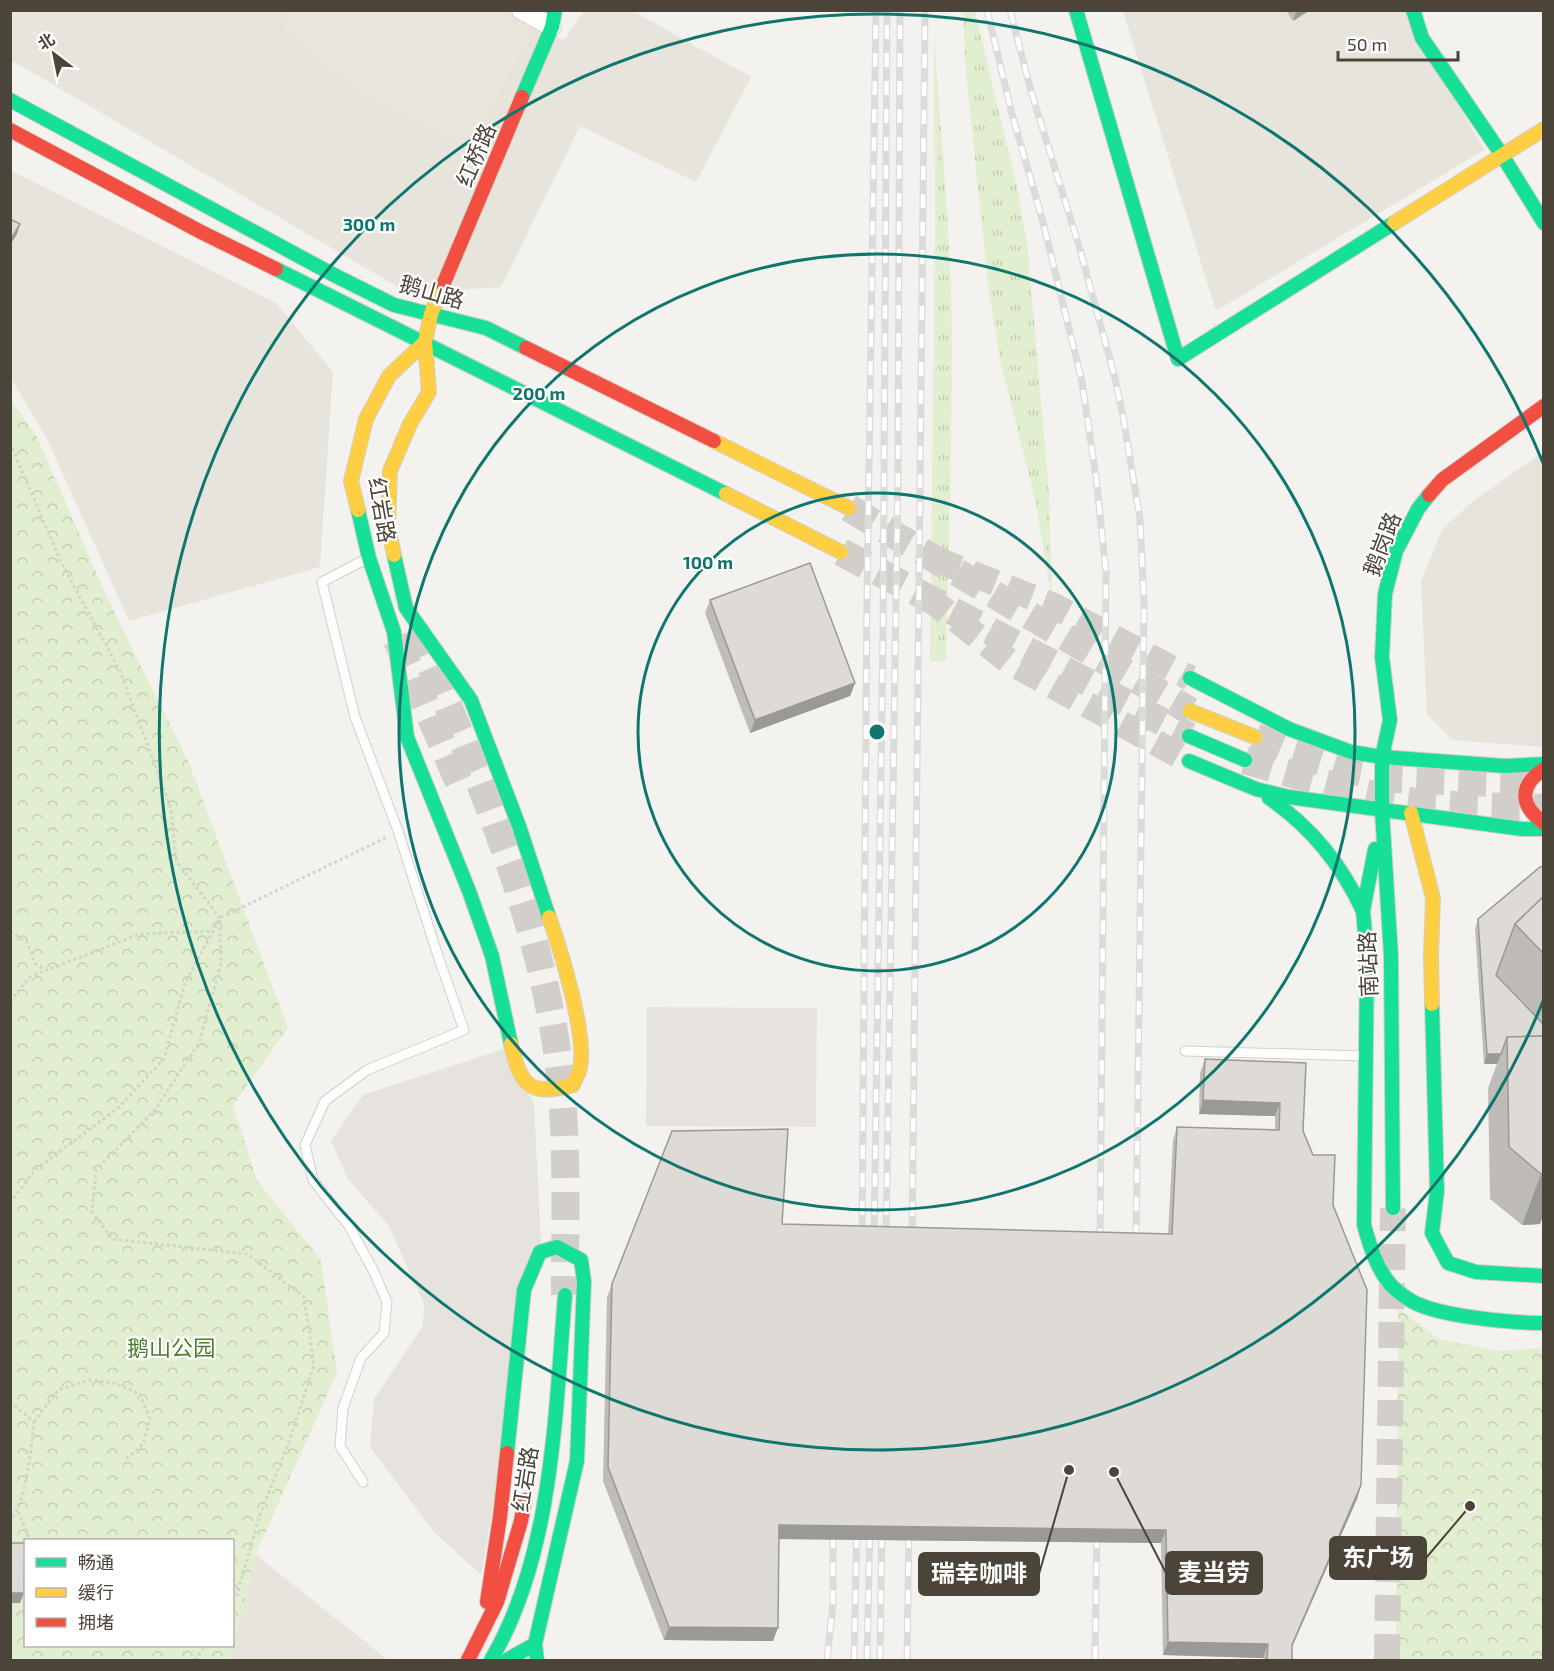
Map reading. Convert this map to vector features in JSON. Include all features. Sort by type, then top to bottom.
[{"type":"street","points":[[521,10],[554,19]]},
{"type":"street","points":[[1076,10],[1178,359],[1544,129]]},
{"type":"street","points":[[1413,10],[1422,38],[1502,155],[1544,223]]},
{"type":"street","name":"红桥路","points":[[431,314],[554,19]]},
{"type":"street","name":"鹅山路","points":[[10,100],[394,305],[486,328],[849,508]]},
{"type":"street","name":"鹅山路","points":[[10,130],[201,232],[841,552]]},
{"type":"street","name":"红岩路","points":[[425,342],[389,376],[366,419],[351,481],[381,553],[406,608],[471,700],[519,826],[558,943],[577,1021],[580,1067],[573,1084],[551,1091],[535,1090],[525,1083],[517,1070],[492,956],[469,891],[407,737],[394,632],[381,553],[388,526],[390,471],[410,424],[429,392],[425,342],[431,314]]},
{"type":"street","name":"鹅岗路","points":[[1390,720],[1382,657],[1385,594],[1396,551],[1418,509],[1442,480],[1544,406]]},
{"type":"street","points":[[1190,678],[1289,729],[1351,752],[1382,757],[1505,766],[1544,764]]},
{"type":"street","points":[[1190,711],[1256,737]]},
{"type":"street","name":"南站路","points":[[1390,720],[1382,757],[1382,811],[1390,956],[1393,1208]]},
{"type":"street","points":[[1190,736],[1245,760]]},
{"type":"street","points":[[1189,761],[1256,789],[1288,797],[1522,829],[1544,829]]},
{"type":"street","points":[[1544,769],[1533,775],[1525,790],[1529,810],[1544,823]]},
{"type":"street","points":[[1256,789],[1292,812],[1316,834],[1354,891],[1363,911]]},
{"type":"street","points":[[1382,811],[1363,911],[1367,955],[1364,1225],[1372,1253],[1391,1285],[1419,1305],[1438,1310],[1528,1323],[1544,1323]]},
{"type":"street","points":[[1411,813],[1433,898],[1431,956],[1437,1191],[1432,1233],[1448,1263],[1476,1272],[1544,1276]]},
{"type":"street","points":[[484,1629],[500,1517],[524,1290],[540,1252],[557,1247],[581,1260],[584,1281],[581,1393],[577,1461],[535,1644],[537,1660]]},
{"type":"street","name":"红岩路","points":[[491,1660],[507,1633],[526,1581],[536,1542],[551,1456],[565,1295]]},
{"type":"street","name":"红岩路","points":[[468,1660],[497,1602],[521,1521],[527,1487]]},
{"type":"street","points":[[507,1633],[513,1660]]},
{"type":"street","points":[[507,1660],[535,1644]]},
{"type":"lane","points":[[363,1482],[340,1446],[343,1408],[361,1358],[384,1333],[387,1302],[349,1226],[313,1180],[305,1145],[325,1101],[367,1070],[464,1030],[398,831],[355,717],[322,582],[381,553]]},
{"type":"lane","points":[[1185,1051],[1206,1056],[1367,1056]]},
{"type":"path","points":[[10,443],[61,562],[120,671],[171,808],[176,861],[220,918],[221,964],[199,1043],[155,1110],[96,1170],[92,1210],[112,1239],[247,1254],[304,1297],[314,1365],[288,1445],[260,1514],[234,1599]]},
{"type":"path","points":[[10,1203],[35,1170],[118,1108],[164,1059],[185,983],[220,918],[398,831]]},
{"type":"path","points":[[10,1001],[31,976],[140,934],[213,931]]},
{"type":"path","points":[[10,932],[27,942],[35,963],[45,970]]},
{"type":"path","points":[[10,1521],[18,1512],[29,1463],[34,1422],[58,1390],[89,1380],[116,1383],[140,1394],[150,1419],[143,1444],[126,1459]]},
{"type":"path","points":[[10,1402],[34,1422]]},
{"type":"path","points":[[18,1512],[30,1539]]},
{"type":"path","points":[[195,1660],[204,1647]]},
{"type":"shaded area","points":[[10,11],[507,11],[564,40],[584,11],[633,11],[751,77],[696,182],[580,126],[501,287],[408,293],[11,60]]},
{"type":"shaded area","points":[[291,11],[501,11],[534,28],[469,147],[363,94],[283,28]]},
{"type":"shaded area","points":[[1123,11],[1405,11],[1484,150],[1216,311]]},
{"type":"shaded area","points":[[10,170],[276,303],[333,372],[320,567],[129,621],[48,441],[11,378]]},
{"type":"shaded area","points":[[1543,452],[1543,747],[1452,740],[1427,714],[1421,582],[1442,530],[1473,501]]},
{"type":"shaded area","points":[[647,1007],[817,1008],[816,1127],[646,1126]]},
{"type":"shaded area","points":[[507,1048],[534,1105],[541,1240],[481,1575],[435,1533],[370,1447],[374,1399],[423,1326],[424,1304],[388,1225],[348,1179],[331,1141],[363,1095]]},
{"type":"shaded area","points":[[256,1555],[388,1660],[230,1660]]},
{"type":"green space","points":[[963,11],[975,11],[1017,187],[1027,242],[1049,492],[1052,600],[1035,499],[1000,360],[988,284],[965,63]]},
{"type":"green space","points":[[934,30],[950,256],[952,381],[946,661],[930,662],[935,234]]},
{"type":"green space","name":"鹅山公园","points":[[10,399],[36,435],[108,599],[189,763],[288,1028],[233,1105],[257,1180],[321,1260],[337,1373],[257,1551],[234,1644],[234,1539],[24,1539],[24,1647],[233,1647],[230,1660],[11,1660]]},
{"type":"green space","points":[[1398,1308],[1439,1339],[1498,1351],[1543,1348],[1543,1660],[1396,1660]]},
{"type":"building","points":[[10,219],[20,224],[10,241]]},
{"type":"building","points":[[810,563],[855,683],[755,720],[710,600]]},
{"type":"building","points":[[1540,867],[1544,867],[1544,896],[1515,924],[1496,975],[1544,1025],[1544,1036],[1507,1037],[1501,1054],[1487,1054],[1478,919]]},
{"type":"building","points":[[1544,896],[1544,954],[1515,924]]},
{"type":"building","points":[[1544,1036],[1544,1173],[1541,1174],[1509,1147],[1507,1037]]},
{"type":"building","points":[[1205,1059],[1306,1063],[1303,1131],[1313,1155],[1335,1155],[1333,1205],[1367,1290],[1361,1485],[1292,1645],[1292,1660],[1267,1660],[1268,1644],[1168,1642],[1166,1530],[779,1525],[778,1628],[669,1627],[608,1467],[612,1284],[672,1131],[788,1129],[782,1224],[1172,1234],[1177,1127],[1279,1130],[1280,1103],[1203,1100]]},
{"type":"building","points":[[10,1543],[24,1543],[24,1593],[10,1593]]},
{"type":"tunnel","points":[[849,508],[1190,711]]},
{"type":"tunnel","points":[[841,552],[1189,736]]},
{"type":"tunnel","points":[[935,559],[1054,606],[1190,678]]},
{"type":"tunnel","points":[[926,596],[1010,662],[1189,761]]},
{"type":"tunnel","points":[[415,629],[497,827],[530,928],[543,980],[554,1032],[562,1097],[565,1163],[565,1295]]},
{"type":"tunnel","points":[[397,640],[461,787]]},
{"type":"tunnel","points":[[1255,737],[1292,753],[1344,769],[1396,779],[1544,785]]},
{"type":"tunnel","points":[[1245,760],[1339,787],[1414,802],[1544,808]]},
{"type":"tunnel","points":[[1387,1660],[1393,1208]]},
{"type":"railway","points":[[862,1243],[867,596],[876,10]]},
{"type":"railway","points":[[874,1243],[883,634],[887,10]]},
{"type":"railway","points":[[886,1243],[898,470],[900,10]]},
{"type":"railway","points":[[912,1244],[925,10]]},
{"type":"railway","points":[[987,10],[1012,114],[1043,222],[1082,382],[1096,477],[1106,572],[1100,1248]]},
{"type":"railway","points":[[1010,10],[1031,91],[1079,246],[1114,374],[1140,519],[1144,602],[1136,1249]]},
{"type":"railway","points":[[854,1660],[857,1522]]},
{"type":"railway","points":[[867,1660],[870,1522]]},
{"type":"railway","points":[[880,1660],[882,1522]]},
{"type":"railway","points":[[907,1660],[909,1523]]},
{"type":"railway","points":[[827,1660],[833,1604],[833,1524]]},
{"type":"railway","points":[[1095,1660],[1097,1527]]},
{"type":"traffic: fast","points":[[522,97],[552,27],[555,10]]},
{"type":"traffic: fast","points":[[1076,10],[1178,359],[1394,223]]},
{"type":"traffic: fast","points":[[1413,10],[1422,38],[1502,155],[1544,223]]},
{"type":"traffic: fast","points":[[10,100],[394,305],[486,328],[526,348]]},
{"type":"traffic: fast","points":[[276,269],[726,494]]},
{"type":"traffic: fast","points":[[1393,1208],[1391,956],[1382,811],[1382,757],[1390,720],[1382,657],[1385,594],[1396,551],[1418,509],[1429,495]]},
{"type":"traffic: fast","points":[[358,510],[369,558],[394,632],[407,737],[469,891],[492,956],[511,1044]]},
{"type":"traffic: fast","points":[[394,555],[406,608],[471,700],[519,826],[549,917]]},
{"type":"traffic: fast","points":[[1190,678],[1289,729],[1351,752],[1382,757],[1505,766],[1544,764]]},
{"type":"traffic: fast","points":[[1189,736],[1245,760]]},
{"type":"traffic: fast","points":[[1189,761],[1256,789],[1289,797],[1522,829],[1544,829]]},
{"type":"traffic: fast","points":[[1269,798],[1299,822],[1324,848],[1345,878],[1363,911]]},
{"type":"traffic: fast","points":[[1375,849],[1363,911],[1367,955],[1364,1225],[1371,1248],[1381,1271],[1390,1284],[1416,1304],[1464,1316],[1544,1323]]},
{"type":"traffic: fast","points":[[1432,1004],[1437,1191],[1432,1233],[1448,1263],[1476,1272],[1544,1276]]},
{"type":"traffic: fast","points":[[507,1453],[524,1290],[540,1252],[557,1247],[581,1260],[584,1281],[577,1461],[535,1644],[537,1660]]},
{"type":"traffic: fast","points":[[491,1660],[512,1619],[527,1576],[539,1530],[554,1436],[565,1295]]},
{"type":"traffic: fast","points":[[507,1660],[535,1644]]},
{"type":"traffic: slow","points":[[1394,223],[1544,129]]},
{"type":"traffic: slow","points":[[394,555],[388,526],[390,471],[410,424],[429,392],[425,342],[431,314],[443,285]]},
{"type":"traffic: slow","points":[[358,510],[351,481],[366,419],[389,376],[425,342]]},
{"type":"traffic: slow","points":[[714,441],[849,508]]},
{"type":"traffic: slow","points":[[726,494],[841,552]]},
{"type":"traffic: slow","points":[[1190,711],[1255,737]]},
{"type":"traffic: slow","points":[[1411,813],[1433,898],[1432,1004]]},
{"type":"traffic: slow","points":[[511,1044],[518,1069],[529,1084],[536,1088],[546,1089],[573,1085],[580,1068],[580,1035],[572,993],[549,917]]},
{"type":"traffic: jam","points":[[443,285],[522,97]]},
{"type":"traffic: jam","points":[[10,130],[201,232],[276,269]]},
{"type":"traffic: jam","points":[[526,348],[714,441]]},
{"type":"traffic: jam","points":[[1429,495],[1442,480],[1544,406]]},
{"type":"traffic: jam","points":[[1544,769],[1530,782],[1525,796],[1530,810],[1544,823]]},
{"type":"traffic: jam","points":[[487,1602],[507,1453]]},
{"type":"traffic: jam","points":[[468,1660],[497,1602],[525,1500]]},
{"type":"place","name":"瑞幸咖啡","points":[[1069,1470]]},
{"type":"place","name":"麦当劳","points":[[1114,1472]]},
{"type":"place","name":"东广场","points":[[1470,1506]]}]
